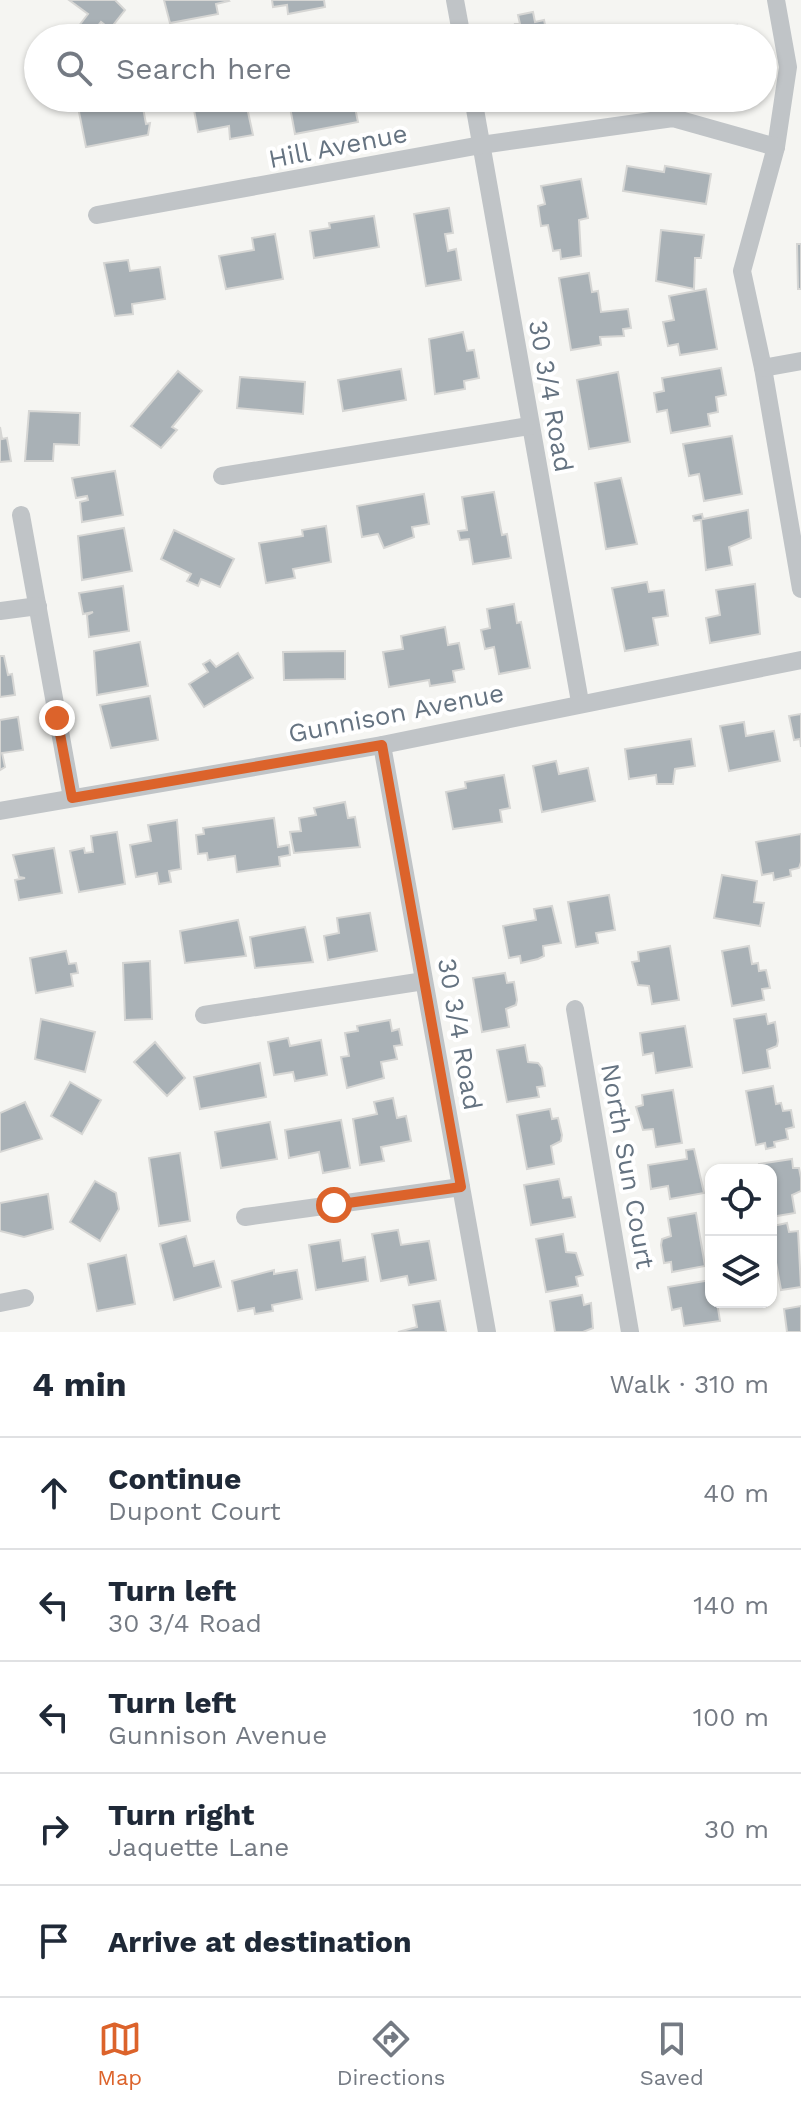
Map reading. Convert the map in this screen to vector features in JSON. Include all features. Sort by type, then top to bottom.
[{"type":"street","points":[[455,0],[459,24]]},
{"type":"street","points":[[776,0],[788,67],[776,147],[742,271],[763,368],[801,589]]},
{"type":"street","name":"30 3/4 Road","points":[[475,112],[580,702]]},
{"type":"street","name":"Hill Avenue","points":[[97,215],[481,145],[673,118],[776,147]]},
{"type":"street","points":[[763,368],[801,361]]},
{"type":"street","points":[[222,476],[529,426]]},
{"type":"street","points":[[21,515],[72,798]]},
{"type":"street","points":[[0,611],[38,606]]},
{"type":"street","name":"Gunnison Avenue","points":[[0,811],[382,745],[580,702],[801,660]]},
{"type":"street","name":"30 3/4 Road","points":[[382,745],[487,1332]]},
{"type":"street","points":[[204,1015],[424,981]]},
{"type":"street","name":"North Sun Court","points":[[575,1009],[630,1332]]},
{"type":"street","points":[[245,1217],[461,1187]]},
{"type":"street","points":[[0,1303],[25,1298]]},
{"type":"building","points":[[69,0],[115,0],[125,10],[114,24],[80,24],[88,14]]},
{"type":"building","points":[[164,0],[229,1],[216,4],[218,14],[170,23]]},
{"type":"building","points":[[272,0],[324,0],[325,7],[288,14],[287,5],[273,7]]},
{"type":"building","points":[[533,12],[535,22],[544,20],[545,24],[520,24],[518,15]]},
{"type":"building","points":[[79,112],[144,112],[146,124],[150,123],[148,135],[86,147]]},
{"type":"building","points":[[194,112],[248,112],[253,135],[230,139],[229,126],[198,132]]},
{"type":"building","points":[[291,112],[356,112],[358,122],[295,134]]},
{"type":"building","points":[[627,166],[664,172],[665,166],[711,174],[706,204],[623,191]]},
{"type":"building","points":[[581,179],[588,218],[579,220],[581,256],[561,259],[560,250],[553,251],[548,225],[541,226],[538,206],[545,204],[541,186]]},
{"type":"building","points":[[449,208],[453,233],[445,234],[448,251],[456,249],[461,280],[426,286],[414,214]]},
{"type":"building","points":[[374,216],[379,247],[314,258],[310,231],[330,228],[329,223]]},
{"type":"building","points":[[661,230],[704,235],[701,258],[695,258],[694,289],[656,281]]},
{"type":"building","points":[[275,234],[283,279],[226,289],[219,256],[254,250],[252,238]]},
{"type":"building","points":[[797,244],[801,244],[801,289],[798,289]]},
{"type":"building","points":[[128,260],[130,271],[160,267],[165,299],[132,304],[133,314],[115,316],[104,263]]},
{"type":"building","points":[[589,273],[592,292],[598,291],[601,312],[628,309],[631,328],[623,329],[624,336],[600,337],[601,345],[571,350],[559,278]]},
{"type":"building","points":[[706,289],[717,349],[680,355],[678,344],[668,346],[663,322],[674,320],[669,296]]},
{"type":"building","points":[[463,332],[467,351],[474,350],[479,378],[464,381],[465,389],[435,394],[429,339]]},
{"type":"building","points":[[721,368],[726,395],[716,397],[718,412],[708,414],[710,426],[671,433],[667,410],[657,412],[654,393],[664,391],[662,378]]},
{"type":"building","points":[[401,369],[406,400],[343,411],[338,380]]},
{"type":"building","points":[[178,371],[202,391],[172,427],[177,430],[161,448],[131,426]]},
{"type":"building","points":[[618,372],[630,442],[589,449],[577,380]]},
{"type":"building","points":[[240,377],[305,382],[303,414],[237,408]]},
{"type":"building","points":[[29,411],[80,413],[79,445],[54,444],[53,461],[25,461]]},
{"type":"building","points":[[0,427],[2,439],[7,438],[11,461],[0,462]]},
{"type":"building","points":[[732,436],[742,494],[704,501],[699,474],[689,476],[683,444]]},
{"type":"building","points":[[115,471],[123,515],[82,522],[80,502],[88,500],[87,496],[76,498],[72,478]]},
{"type":"building","points":[[621,478],[637,544],[606,549],[595,483]]},
{"type":"building","points":[[494,492],[502,535],[507,534],[511,558],[473,564],[469,539],[460,540],[458,531],[467,530],[462,497]]},
{"type":"building","points":[[424,494],[429,524],[412,527],[414,537],[384,548],[378,534],[362,537],[357,506]]},
{"type":"building","points":[[748,510],[751,538],[729,547],[732,565],[706,570],[701,520],[694,521],[693,516],[702,514],[703,519]]},
{"type":"building","points":[[326,526],[331,562],[293,569],[295,578],[266,583],[259,543],[303,536],[302,530]]},
{"type":"building","points":[[124,528],[132,571],[82,580],[78,536]]},
{"type":"building","points":[[174,530],[234,559],[220,587],[201,579],[198,586],[187,581],[191,574],[161,559]]},
{"type":"building","points":[[647,582],[649,592],[664,590],[668,616],[653,618],[658,645],[625,651],[612,588]]},
{"type":"building","points":[[755,584],[760,634],[710,643],[706,618],[720,615],[716,590]]},
{"type":"building","points":[[123,586],[129,631],[89,637],[87,615],[93,612],[83,614],[79,593]]},
{"type":"building","points":[[514,604],[517,623],[521,622],[530,668],[499,674],[494,647],[485,649],[481,630],[490,628],[487,609]]},
{"type":"building","points":[[445,627],[448,645],[459,643],[464,669],[453,671],[455,682],[430,686],[429,680],[389,687],[383,652],[403,649],[401,636]]},
{"type":"building","points":[[140,642],[148,686],[97,695],[94,651]]},
{"type":"building","points":[[345,651],[345,679],[284,680],[283,652]]},
{"type":"building","points":[[238,653],[253,678],[204,707],[189,684],[208,672],[203,664],[210,660],[216,667]]},
{"type":"building","points":[[0,656],[4,656],[8,675],[12,674],[15,695],[0,697]]},
{"type":"building","points":[[150,696],[158,740],[111,748],[100,705]]},
{"type":"building","points":[[801,714],[801,747],[800,739],[794,740],[789,716]]},
{"type":"building","points":[[18,717],[23,750],[2,753],[5,767],[0,770],[0,720]]},
{"type":"building","points":[[744,722],[746,736],[774,731],[780,761],[729,771],[720,726]]},
{"type":"building","points":[[691,739],[695,766],[675,769],[673,784],[657,784],[656,775],[629,779],[625,749]]},
{"type":"building","points":[[556,761],[559,774],[588,768],[595,801],[542,812],[533,766]]},
{"type":"building","points":[[504,775],[510,808],[500,810],[502,822],[453,829],[446,792],[466,788],[465,782]]},
{"type":"building","points":[[345,802],[348,818],[355,817],[360,847],[294,853],[290,832],[301,831],[299,818],[316,815],[314,808]]},
{"type":"building","points":[[274,818],[278,847],[289,845],[290,855],[279,857],[280,866],[237,872],[235,856],[208,860],[207,853],[198,854],[196,835],[204,834],[203,828]]},
{"type":"building","points":[[177,820],[181,869],[169,871],[171,882],[159,884],[157,873],[136,877],[130,845],[151,841],[148,825]]},
{"type":"building","points":[[117,832],[125,884],[79,892],[70,851],[84,848],[85,853],[93,852],[91,836]]},
{"type":"building","points":[[801,834],[799,868],[790,870],[791,876],[774,880],[773,873],[762,875],[756,842]]},
{"type":"building","points":[[54,848],[62,893],[19,900],[15,880],[25,878],[19,877],[13,855]]},
{"type":"building","points":[[722,875],[757,881],[754,902],[764,903],[760,926],[714,918]]},
{"type":"building","points":[[609,895],[615,930],[596,933],[598,943],[576,947],[568,902]]},
{"type":"building","points":[[552,906],[561,943],[543,946],[544,956],[538,959],[521,963],[520,956],[509,958],[503,926],[536,920],[534,909]]},
{"type":"building","points":[[370,913],[377,951],[328,960],[324,936],[339,933],[337,918]]},
{"type":"building","points":[[238,920],[246,956],[185,963],[180,931]]},
{"type":"building","points":[[305,927],[313,962],[255,968],[250,937]]},
{"type":"building","points":[[670,946],[679,1000],[652,1004],[649,986],[638,985],[632,962],[639,961],[638,952]]},
{"type":"building","points":[[749,946],[752,964],[758,963],[759,971],[766,970],[770,988],[762,989],[764,1000],[732,1006],[722,951]]},
{"type":"building","points":[[66,951],[69,964],[76,963],[78,973],[71,974],[73,986],[36,993],[30,958]]},
{"type":"building","points":[[150,961],[152,1019],[125,1020],[123,963]]},
{"type":"building","points":[[505,973],[507,983],[514,982],[517,1000],[516,1005],[506,1009],[509,1027],[482,1032],[473,978]]},
{"type":"building","points":[[766,1014],[768,1024],[775,1022],[778,1041],[777,1046],[767,1050],[770,1068],[743,1073],[734,1019]]},
{"type":"building","points":[[41,1019],[95,1032],[85,1072],[35,1059]]},
{"type":"building","points":[[390,1020],[392,1031],[399,1029],[402,1045],[394,1046],[397,1059],[381,1062],[384,1078],[347,1088],[341,1057],[349,1056],[345,1033],[358,1031],[357,1026]]},
{"type":"building","points":[[685,1026],[692,1067],[656,1073],[653,1053],[643,1055],[640,1033]]},
{"type":"building","points":[[288,1038],[290,1046],[321,1040],[327,1075],[295,1081],[293,1072],[274,1075],[268,1042]]},
{"type":"building","points":[[155,1042],[185,1078],[167,1096],[134,1062]]},
{"type":"building","points":[[525,1045],[528,1062],[538,1063],[542,1068],[545,1086],[537,1087],[539,1097],[507,1102],[497,1050]]},
{"type":"building","points":[[260,1063],[266,1097],[200,1109],[194,1077]]},
{"type":"building","points":[[70,1082],[101,1100],[82,1134],[51,1116]]},
{"type":"building","points":[[773,1086],[776,1104],[781,1103],[783,1111],[791,1110],[794,1127],[786,1129],[788,1139],[774,1142],[775,1147],[766,1149],[765,1143],[756,1145],[746,1091]]},
{"type":"building","points":[[673,1090],[682,1143],[656,1147],[653,1129],[643,1130],[636,1107],[643,1105],[642,1095]]},
{"type":"building","points":[[393,1098],[397,1118],[406,1116],[411,1141],[381,1147],[384,1161],[360,1165],[353,1119],[377,1114],[374,1102]]},
{"type":"building","points":[[25,1102],[42,1139],[0,1152],[0,1113]]},
{"type":"building","points":[[550,1109],[552,1119],[558,1118],[562,1135],[561,1141],[551,1146],[554,1164],[527,1169],[517,1115]]},
{"type":"building","points":[[341,1120],[350,1168],[323,1173],[319,1152],[289,1158],[285,1130]]},
{"type":"building","points":[[270,1122],[277,1159],[221,1168],[215,1132]]},
{"type":"building","points":[[694,1149],[704,1193],[670,1199],[668,1186],[651,1189],[648,1165],[687,1159],[686,1150]]},
{"type":"building","points":[[180,1153],[190,1221],[159,1226],[149,1158]]},
{"type":"building","points":[[792,1159],[793,1168],[799,1168],[801,1191],[792,1195],[795,1213],[777,1216],[777,1164],[759,1164]]},
{"type":"building","points":[[559,1179],[563,1198],[571,1197],[575,1217],[531,1225],[524,1185]]},
{"type":"building","points":[[95,1181],[116,1193],[119,1209],[100,1241],[70,1222]]},
{"type":"building","points":[[48,1194],[53,1229],[24,1237],[0,1231],[0,1203]]},
{"type":"building","points":[[696,1213],[705,1266],[672,1272],[671,1262],[664,1263],[662,1239],[671,1236],[668,1218]]},
{"type":"building","points":[[787,1223],[789,1232],[798,1231],[801,1287],[781,1290],[777,1268],[777,1225]]},
{"type":"building","points":[[398,1230],[401,1245],[429,1241],[436,1280],[409,1285],[407,1276],[381,1281],[372,1234]]},
{"type":"building","points":[[563,1234],[566,1252],[576,1253],[583,1275],[576,1277],[578,1286],[546,1292],[536,1239]]},
{"type":"building","points":[[186,1236],[194,1266],[214,1261],[221,1287],[174,1300],[160,1244]]},
{"type":"building","points":[[340,1240],[343,1261],[365,1257],[368,1281],[316,1290],[309,1245]]},
{"type":"building","points":[[126,1255],[135,1304],[97,1311],[88,1264]]},
{"type":"building","points":[[274,1270],[274,1274],[297,1270],[302,1299],[272,1305],[273,1311],[255,1314],[254,1308],[238,1311],[232,1281]]},
{"type":"building","points":[[705,1281],[705,1308],[718,1308],[720,1321],[684,1326],[681,1308],[672,1310],[668,1287]]},
{"type":"building","points":[[582,1295],[584,1305],[591,1303],[593,1328],[583,1332],[555,1332],[550,1301]]},
{"type":"building","points":[[440,1301],[446,1332],[398,1332],[417,1327],[413,1305]]},
{"type":"building","points":[[801,1306],[801,1332],[787,1332],[784,1309]]},
{"type":"route","points":[[57,718],[72,798],[382,745],[461,1187],[334,1205]]}]
